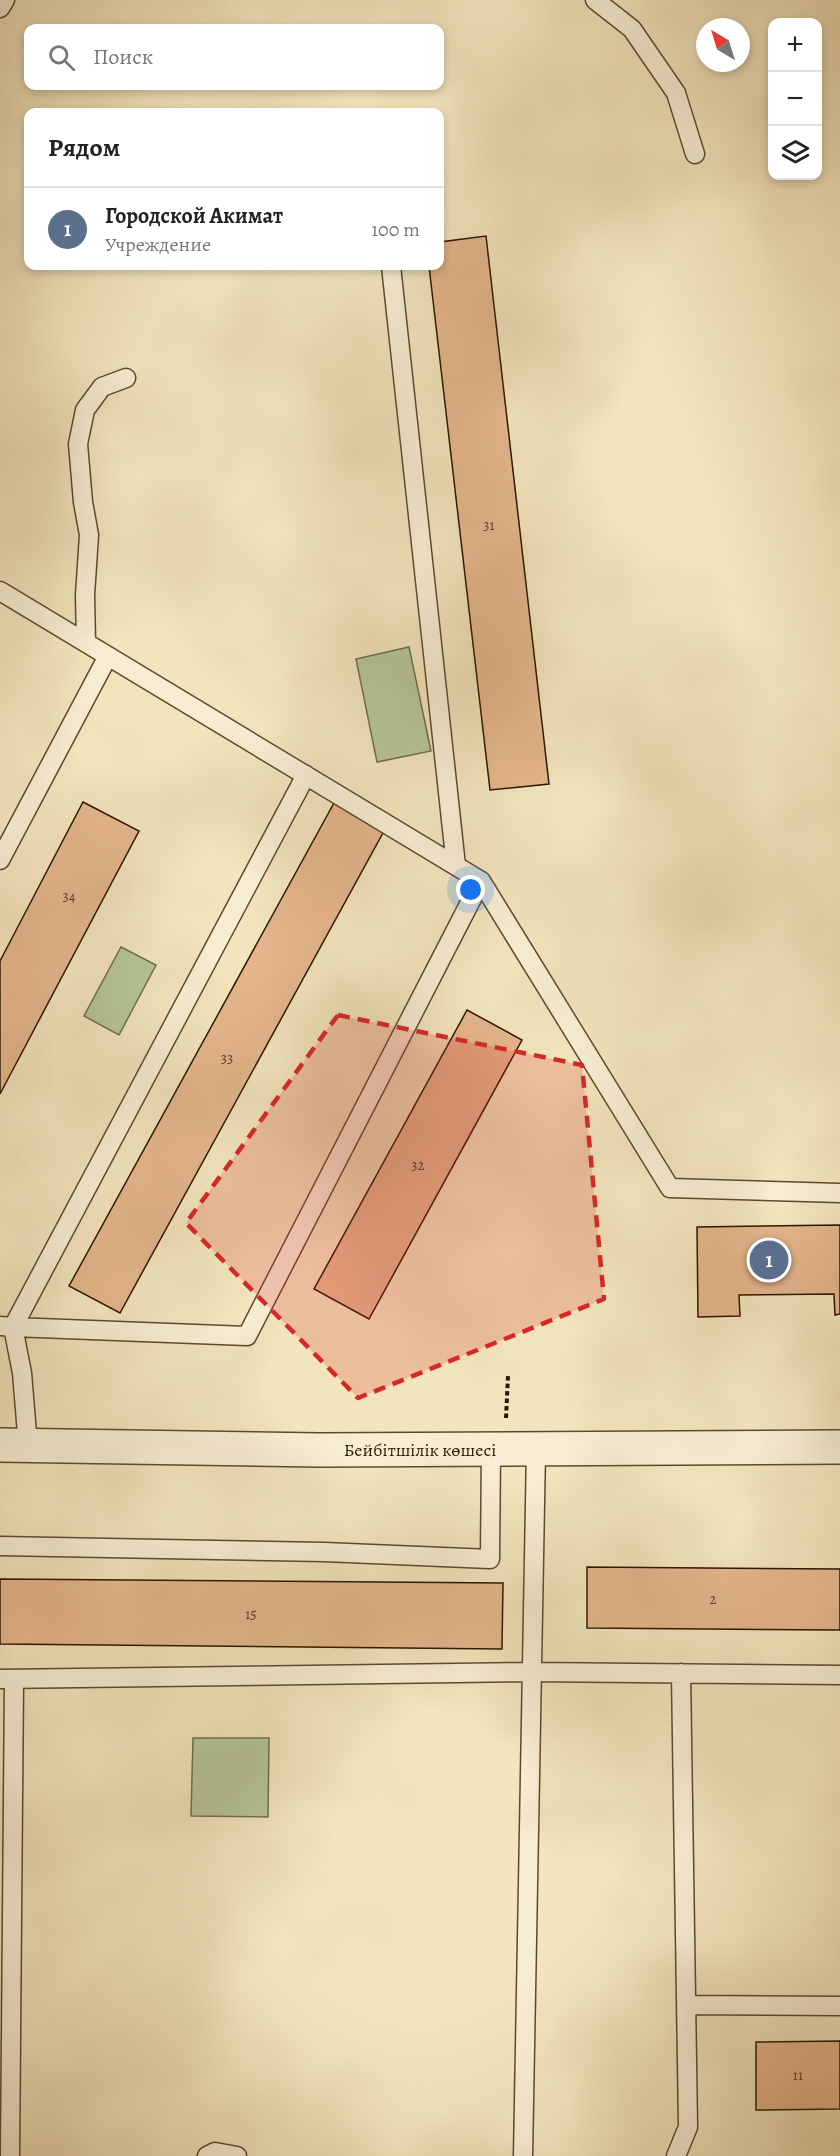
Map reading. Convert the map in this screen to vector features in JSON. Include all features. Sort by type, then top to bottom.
[{"type":"street","name":"Бейбітшілік көшесі","points":[[14,1446],[320,1450],[840,1447]]},
{"type":"lane","points":[[0,8],[5,0]]},
{"type":"lane","points":[[595,0],[632,29],[675,93],[695,154]]},
{"type":"lane","points":[[391,270],[456,866]]},
{"type":"lane","points":[[86,643],[85,595],[89,535],[83,502],[78,444],[85,410],[102,387],[126,378]]},
{"type":"lane","points":[[0,591],[481,881],[670,1188],[840,1193]]},
{"type":"lane","points":[[0,861],[108,656]]},
{"type":"lane","points":[[14,1446],[22,1372],[7,1326],[306,775]]},
{"type":"lane","points":[[7,1326],[247,1336],[481,881]]},
{"type":"lane","points":[[0,1546],[324,1552],[490,1559],[491,1449]]},
{"type":"lane","points":[[523,2156],[536,1449]]},
{"type":"lane","points":[[10,2156],[7,1679],[532,1672],[840,1675]]},
{"type":"lane","points":[[676,2156],[688,2127],[681,1673]]},
{"type":"lane","points":[[687,2005],[840,2006]]},
{"type":"lane","points":[[207,2156],[215,2152],[237,2156]]},
{"type":"highlighted area","points":[[338,1015],[582,1065],[604,1299],[358,1398],[186,1223]]},
{"type":"green space","points":[[409,647],[431,751],[377,762],[356,659]]},
{"type":"green space","points":[[121,947],[156,965],[119,1035],[84,1016]]},
{"type":"green space","points":[[193,1738],[269,1738],[268,1817],[191,1816]]},
{"type":"building","points":[[486,236],[549,784],[490,790],[429,270],[444,270],[444,241]]},
{"type":"building","points":[[83,802],[139,831],[0,1094],[0,961]]},
{"type":"building","points":[[334,803],[384,831],[120,1313],[69,1286]]},
{"type":"building","points":[[467,1010],[522,1040],[369,1319],[314,1289]]},
{"type":"building","points":[[840,1225],[840,1314],[835,1315],[834,1294],[739,1295],[740,1316],[698,1317],[697,1227]]},
{"type":"building","points":[[587,1567],[840,1569],[840,1630],[587,1628]]},
{"type":"building","points":[[0,1579],[503,1583],[502,1649],[0,1644]]},
{"type":"building","points":[[840,2041],[840,2109],[756,2110],[756,2042]]},
{"type":"place","name":"Городской Акимат","points":[[769,1260]]}]
